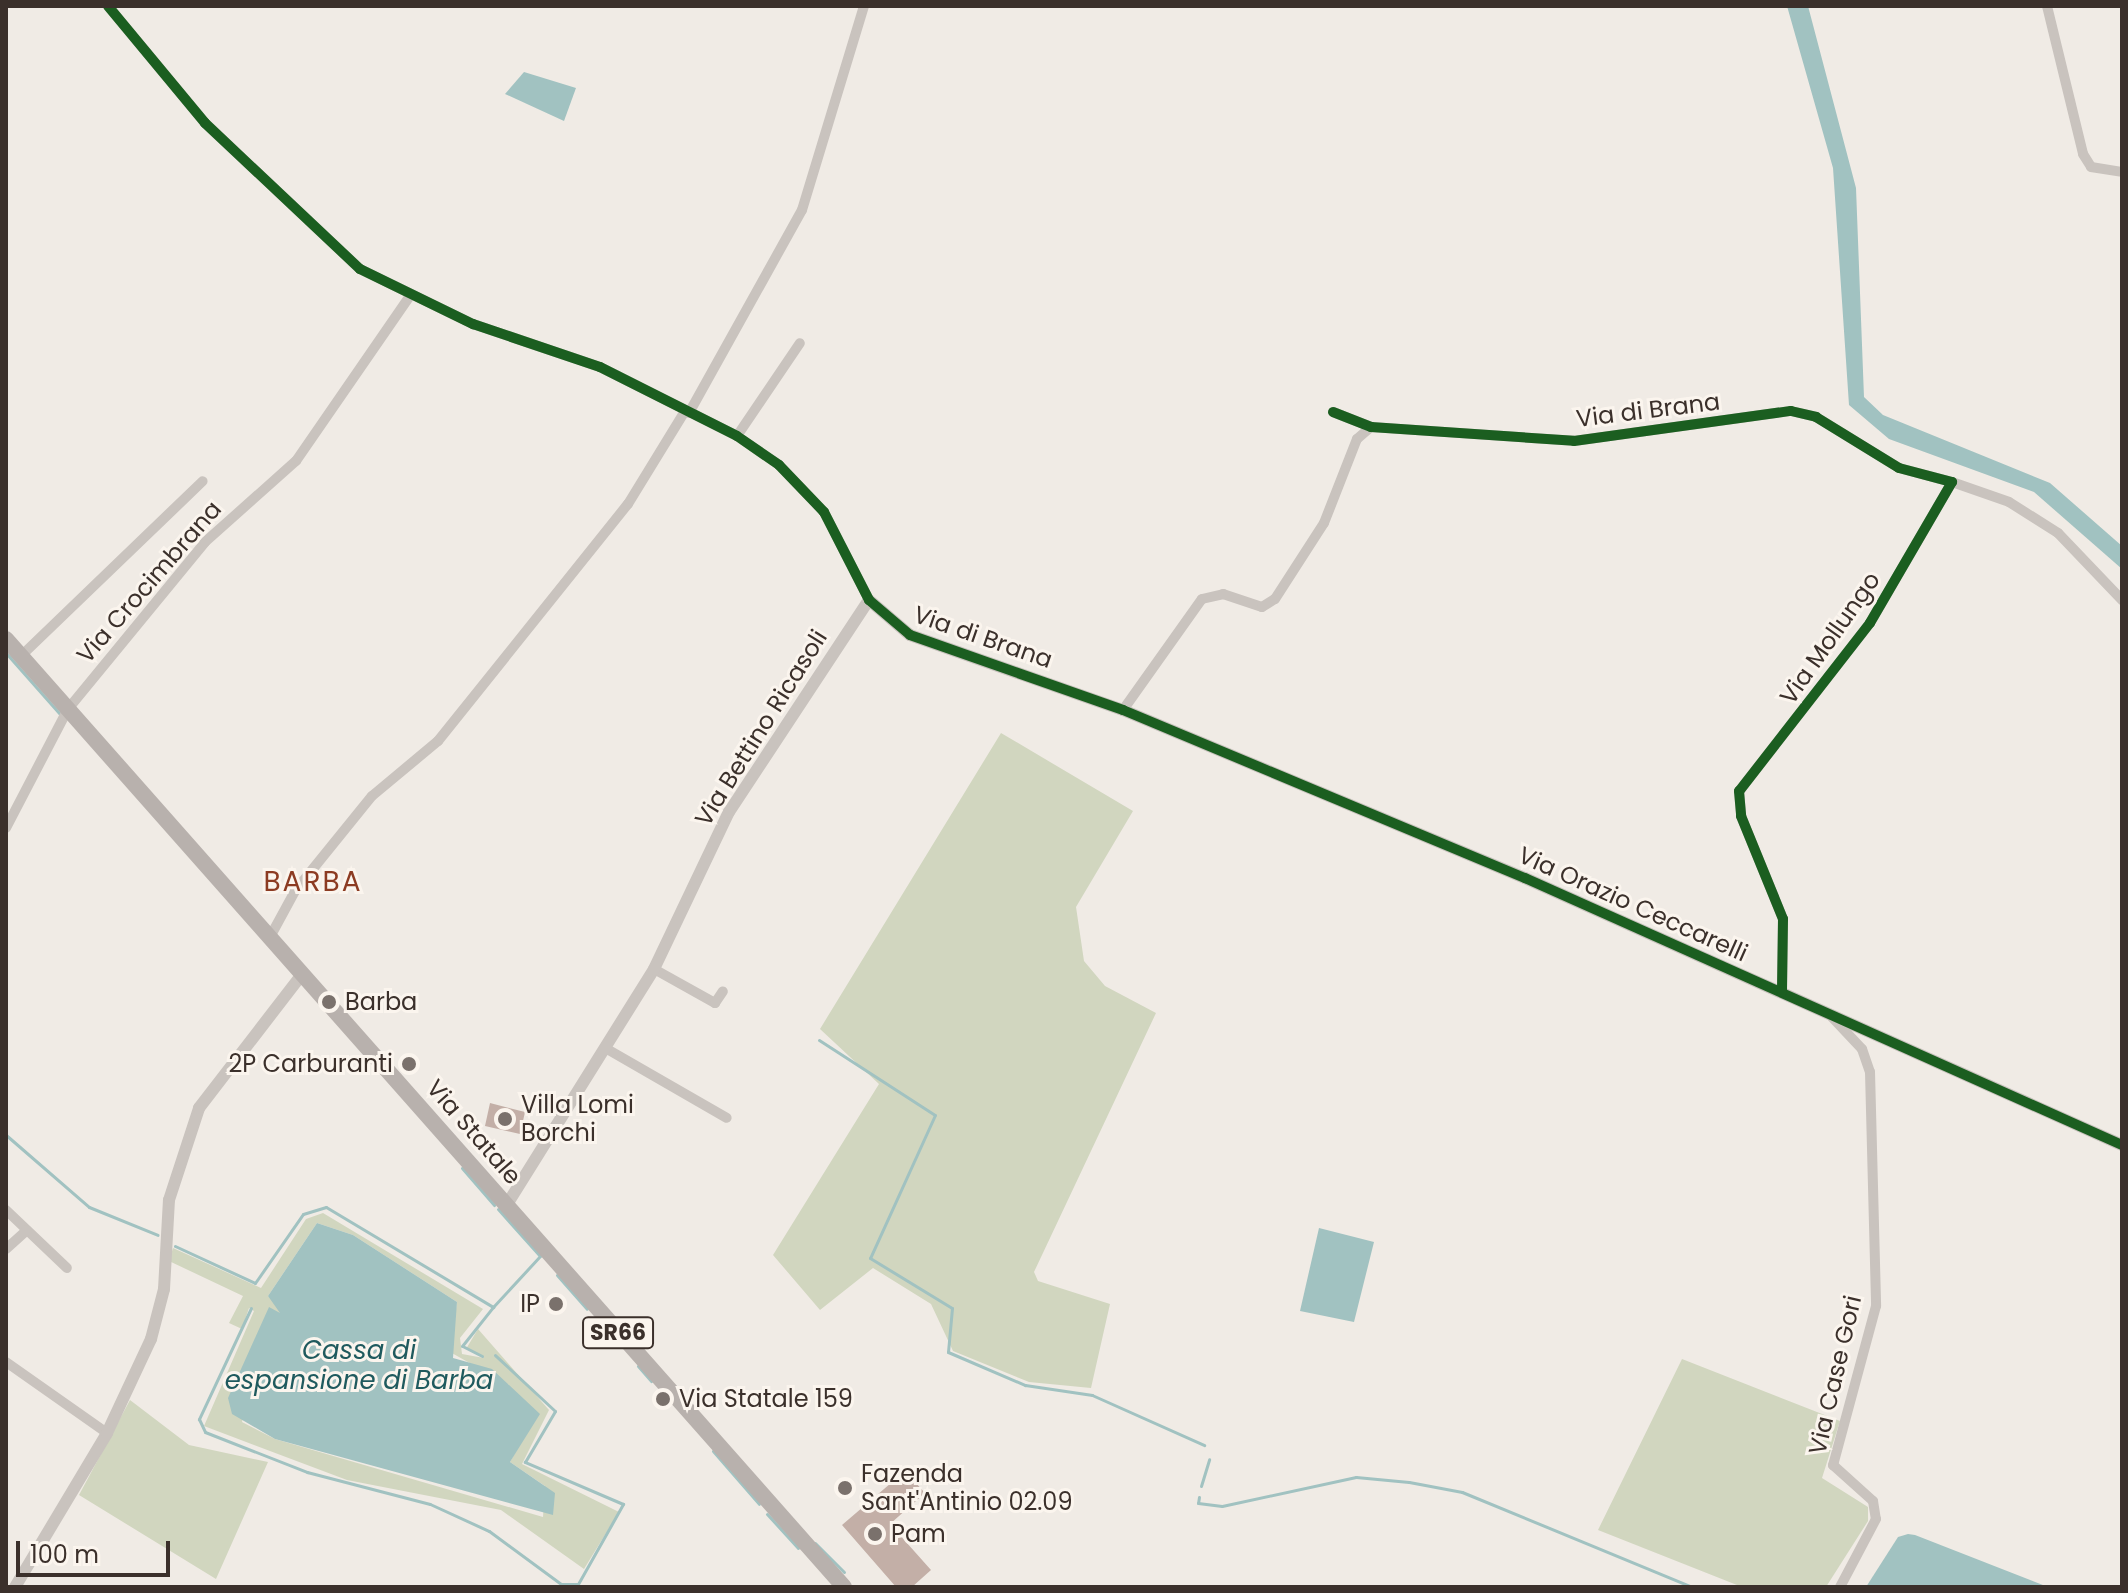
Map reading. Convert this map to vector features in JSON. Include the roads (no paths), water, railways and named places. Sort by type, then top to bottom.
[{"type":"main road","name":"SR66","points":[[6,639],[68,709]]},
{"type":"main road","name":"Via Statale","points":[[68,709],[844,1587]]},
{"type":"street","name":"Via di Brana","points":[[108,6],[250,171],[360,269],[410,296],[567,353],[737,436],[779,465],[824,512],[869,600],[910,635],[1123,710]]},
{"type":"street","points":[[270,937],[295,891],[363,807],[438,741],[628,504],[687,412],[802,210],[864,6]]},
{"type":"street","points":[[2047,6],[2083,154],[2091,167],[2122,172]]},
{"type":"street","name":"Via Crocimbrana","points":[[6,828],[68,709],[205,542],[296,461],[410,296]]},
{"type":"street","points":[[737,436],[800,343]]},
{"type":"street","name":"Via di Brana","points":[[1333,412],[1371,427],[1600,440],[1778,411],[1816,417],[1899,468],[1952,482]]},
{"type":"street","points":[[1123,710],[1202,599],[1223,594],[1262,607],[1275,599],[1324,523],[1357,439],[1371,427]]},
{"type":"street","points":[[21,656],[203,481]]},
{"type":"street","points":[[1952,482],[2009,502],[2058,533],[2122,600]]},
{"type":"street","name":"Via Mollungo","points":[[1782,992],[1783,919],[1741,816],[1739,791],[1870,623],[1952,482]]},
{"type":"street","name":"Via Bettino Ricasoli","points":[[506,1206],[607,1049],[654,969],[729,812],[869,600]]},
{"type":"street","name":"Via Orazio Ceccarelli","points":[[1123,710],[1782,992],[2122,1145]]},
{"type":"street","points":[[654,969],[715,1003],[723,991]]},
{"type":"street","points":[[15,1587],[107,1433],[151,1339],[164,1289],[169,1200],[199,1108],[303,973]]},
{"type":"street","name":"Via Case Gori","points":[[1828,1013],[1862,1049],[1870,1072],[1876,1306],[1833,1465],[1873,1501],[1876,1519],[1840,1587]]},
{"type":"street","points":[[607,1049],[727,1118]]},
{"type":"street","points":[[6,1210],[67,1268]]},
{"type":"street","points":[[6,1249],[27,1230]]},
{"type":"street","points":[[6,1362],[107,1433]]},
{"type":"water","points":[[1787,6],[1808,6],[1856,188],[1864,397],[1883,415],[2050,483],[2122,546],[2122,569],[2034,492],[1889,439],[1849,405],[1833,168]]},
{"type":"water","points":[[524,72],[576,88],[564,121],[505,94]]},
{"type":"water","name":"Cassa di espansione di Barba","points":[[317,1223],[353,1235],[457,1302],[453,1358],[492,1369],[540,1414],[510,1462],[555,1493],[553,1515],[275,1439],[232,1414],[228,1398],[269,1307],[280,1313],[268,1296]]},
{"type":"water","points":[[1319,1228],[1374,1242],[1354,1322],[1300,1311]]},
{"type":"water","points":[[1908,1534],[2048,1587],[1866,1587],[1898,1537]]},
{"type":"waterway","points":[[6,653],[60,714]]},
{"type":"waterway","points":[[819,1040],[935,1115],[870,1258],[952,1308],[948,1352],[1025,1385],[1092,1395],[1204,1445]]},
{"type":"waterway","points":[[6,1135],[89,1207],[158,1235]]},
{"type":"waterway","points":[[462,1168],[494,1205]]},
{"type":"waterway","points":[[175,1246],[255,1283],[303,1214],[326,1207],[493,1307],[540,1256],[498,1209]]},
{"type":"waterway","points":[[557,1275],[587,1309]]},
{"type":"waterway","points":[[482,1356],[462,1346],[493,1307]]},
{"type":"waterway","points":[[251,1308],[199,1419],[205,1432],[307,1472],[430,1504],[489,1531],[561,1584],[578,1584],[623,1504],[525,1462],[555,1411],[495,1355]]},
{"type":"waterway","points":[[638,1366],[651,1381]]},
{"type":"waterway","points":[[713,1451],[759,1504]]},
{"type":"waterway","points":[[1201,1486],[1209,1459]]},
{"type":"waterway","points":[[1199,1497],[1198,1503],[1222,1506],[1356,1477],[1409,1482],[1462,1492],[1693,1587]]},
{"type":"waterway","points":[[767,1514],[798,1548]]},
{"type":"waterway","points":[[815,1543],[844,1572]]},
{"type":"place","name":"Barba","points":[[329,1002]]},
{"type":"place","name":"2P Carburanti","points":[[409,1064]]},
{"type":"place","name":"Villa Lomi Borchi","points":[[505,1119]]},
{"type":"place","name":"IP","points":[[556,1304]]},
{"type":"place","name":"Via Statale 159","points":[[663,1399]]},
{"type":"place","name":"Fazenda Sant'Antinio 02.09","points":[[845,1488]]},
{"type":"place","name":"Pam","points":[[875,1534]]},
{"type":"district","name":"BARBA","points":[[313,882]]}]
